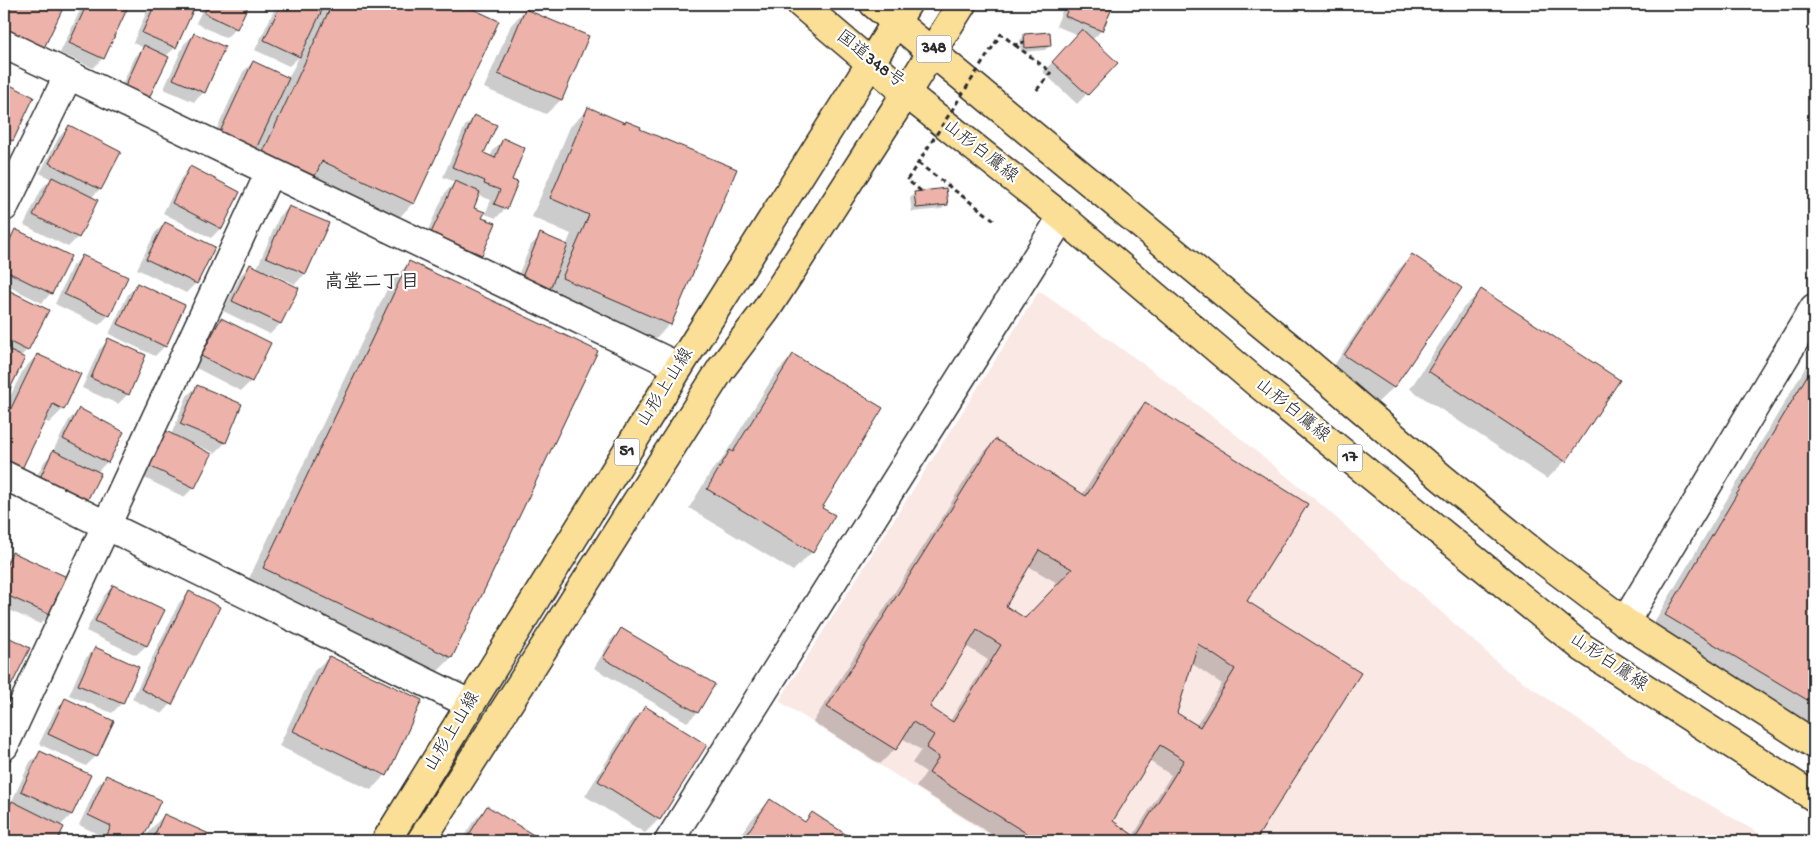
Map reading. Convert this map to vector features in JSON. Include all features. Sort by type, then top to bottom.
[{"type":"main road","name":"国道348号","points":[[801,4],[906,93],[962,4]]},
{"type":"main road","name":"348","points":[[874,4],[902,13],[932,52]]},
{"type":"main road","name":"348","points":[[870,64],[902,13]]},
{"type":"main road","points":[[932,52],[1293,350],[1442,478],[1539,557],[1626,622],[1814,744]]},
{"type":"main road","name":"山形上山線","points":[[386,841],[679,367],[870,64]]},
{"type":"main road","name":"山形上山線","points":[[421,841],[720,369],[766,310],[906,93]]},
{"type":"main road","name":"山形白鷹線","points":[[906,93],[1062,217],[1256,382],[1583,648],[1814,797]]},
{"type":"lane","points":[[4,44],[679,367]]},
{"type":"lane","points":[[4,207],[68,76]]},
{"type":"lane","points":[[4,746],[270,172]]},
{"type":"lane","points":[[669,841],[1062,217]]},
{"type":"lane","points":[[1626,622],[1814,308]]},
{"type":"lane","points":[[4,475],[470,704]]},
{"type":"path","points":[[921,191],[907,180],[1001,34],[1051,72],[1036,91]]},
{"type":"path","points":[[1015,45],[1024,42]]},
{"type":"path","points":[[918,163],[997,222]]},
{"type":"shaded area","points":[[1039,291],[1142,363],[1230,430],[1324,507],[1506,670],[1652,771],[1772,841],[999,841],[779,701]]},
{"type":"building","points":[[9,4],[65,4],[43,50],[4,32],[4,15]]},
{"type":"building","points":[[87,4],[117,4],[127,9],[104,59],[69,43]]},
{"type":"building","points":[[155,4],[196,4],[176,48],[142,33]]},
{"type":"building","points":[[209,4],[249,4],[237,29],[204,13]]},
{"type":"building","points":[[281,4],[325,4],[300,57],[264,40]]},
{"type":"building","points":[[332,4],[462,4],[499,21],[414,204],[322,161],[315,176],[263,152]]},
{"type":"building","points":[[1070,4],[1114,4],[1102,31],[1065,16]]},
{"type":"building","points":[[525,9],[589,36],[562,100],[498,74]]},
{"type":"building","points":[[1082,29],[1118,63],[1088,95],[1052,62]]},
{"type":"building","points":[[1050,32],[1051,46],[1025,48],[1024,34]]},
{"type":"building","points":[[194,33],[225,47],[205,93],[173,79]]},
{"type":"building","points":[[144,45],[169,57],[147,102],[123,91]]},
{"type":"building","points":[[253,61],[289,78],[255,151],[219,134]]},
{"type":"building","points":[[4,82],[34,97],[13,141],[4,137]]},
{"type":"building","points":[[588,107],[625,123],[626,121],[641,127],[640,129],[737,169],[671,325],[562,278],[589,215],[550,198]]},
{"type":"building","points":[[474,115],[497,125],[484,153],[495,158],[503,138],[525,148],[512,180],[518,182],[507,209],[494,204],[500,190],[484,184],[485,181],[452,167]]},
{"type":"building","points":[[69,125],[121,152],[101,190],[49,163]]},
{"type":"building","points":[[190,166],[240,192],[222,229],[172,203]]},
{"type":"building","points":[[52,177],[98,200],[79,238],[33,215]]},
{"type":"building","points":[[455,181],[480,192],[474,208],[485,212],[482,218],[496,223],[482,255],[431,233]]},
{"type":"building","points":[[946,188],[948,205],[916,208],[914,192]]},
{"type":"building","points":[[289,206],[329,223],[306,274],[266,257]]},
{"type":"building","points":[[165,222],[215,247],[197,284],[146,259]]},
{"type":"building","points":[[15,229],[71,256],[52,294],[4,270],[4,253]]},
{"type":"building","points":[[540,233],[568,245],[550,289],[522,277]]},
{"type":"building","points":[[1412,254],[1462,288],[1394,388],[1344,355]]},
{"type":"building","points":[[82,255],[128,277],[110,316],[64,294]]},
{"type":"building","points":[[409,261],[598,351],[452,658],[263,568]]},
{"type":"building","points":[[250,264],[299,288],[281,324],[232,301]]},
{"type":"building","points":[[137,283],[185,305],[166,347],[118,324]]},
{"type":"building","points":[[4,288],[49,310],[28,351],[4,339]]},
{"type":"building","points":[[1481,289],[1620,380],[1566,462],[1428,371]]},
{"type":"building","points":[[221,318],[271,343],[252,382],[201,356]]},
{"type":"building","points":[[108,338],[146,355],[129,395],[91,378]]},
{"type":"building","points":[[4,348],[25,358],[5,399],[4,399]]},
{"type":"building","points":[[37,354],[81,374],[64,410],[53,404],[20,473],[4,465],[4,423]]},
{"type":"building","points":[[793,354],[883,408],[822,508],[835,515],[813,553],[707,489],[730,450],[733,452]]},
{"type":"building","points":[[1814,364],[1814,704],[1665,615]]},
{"type":"building","points":[[197,385],[242,404],[226,443],[180,424]]},
{"type":"building","points":[[1145,402],[1308,504],[1247,601],[1361,673],[1255,841],[1039,841],[929,773],[939,757],[926,748],[934,735],[913,722],[896,750],[827,707],[995,439],[1086,496]],"holes":[[[1039,550],[1072,569],[1025,618],[1006,606]],[[977,630],[1001,645],[953,722],[930,707]],[[1198,644],[1235,669],[1200,727],[1177,713]],[[1160,745],[1184,760],[1136,837],[1113,821]]]},
{"type":"building","points":[[79,408],[124,432],[108,463],[63,439]]},
{"type":"building","points":[[164,430],[212,454],[195,488],[147,465]]},
{"type":"building","points":[[53,450],[101,473],[86,503],[39,480]]},
{"type":"building","points":[[12,552],[67,577],[51,615],[4,594],[4,571]]},
{"type":"building","points":[[113,585],[165,610],[147,646],[95,621]]},
{"type":"building","points":[[189,591],[220,607],[172,705],[141,689]]},
{"type":"building","points":[[621,628],[715,684],[698,713],[603,658]]},
{"type":"building","points":[[4,635],[30,648],[11,686],[4,682]]},
{"type":"building","points":[[95,647],[139,667],[123,704],[78,685]]},
{"type":"building","points":[[329,656],[422,700],[387,776],[293,731]]},
{"type":"building","points":[[65,698],[114,721],[97,757],[48,734]]},
{"type":"building","points":[[645,706],[707,745],[660,820],[598,781]]},
{"type":"building","points":[[40,751],[91,775],[72,815],[21,791]]},
{"type":"building","points":[[106,775],[161,800],[142,841],[120,841],[107,835],[111,826],[88,815]]},
{"type":"building","points":[[770,799],[805,822],[812,812],[856,841],[742,841]]},
{"type":"building","points":[[12,801],[64,827],[57,841],[4,841],[4,818]]},
{"type":"building","points":[[487,806],[543,841],[465,841]]},
{"type":"building","points":[[164,814],[207,833],[204,841],[152,841]]},
{"type":"district","name":"高堂二丁目","points":[[372,283]]}]
